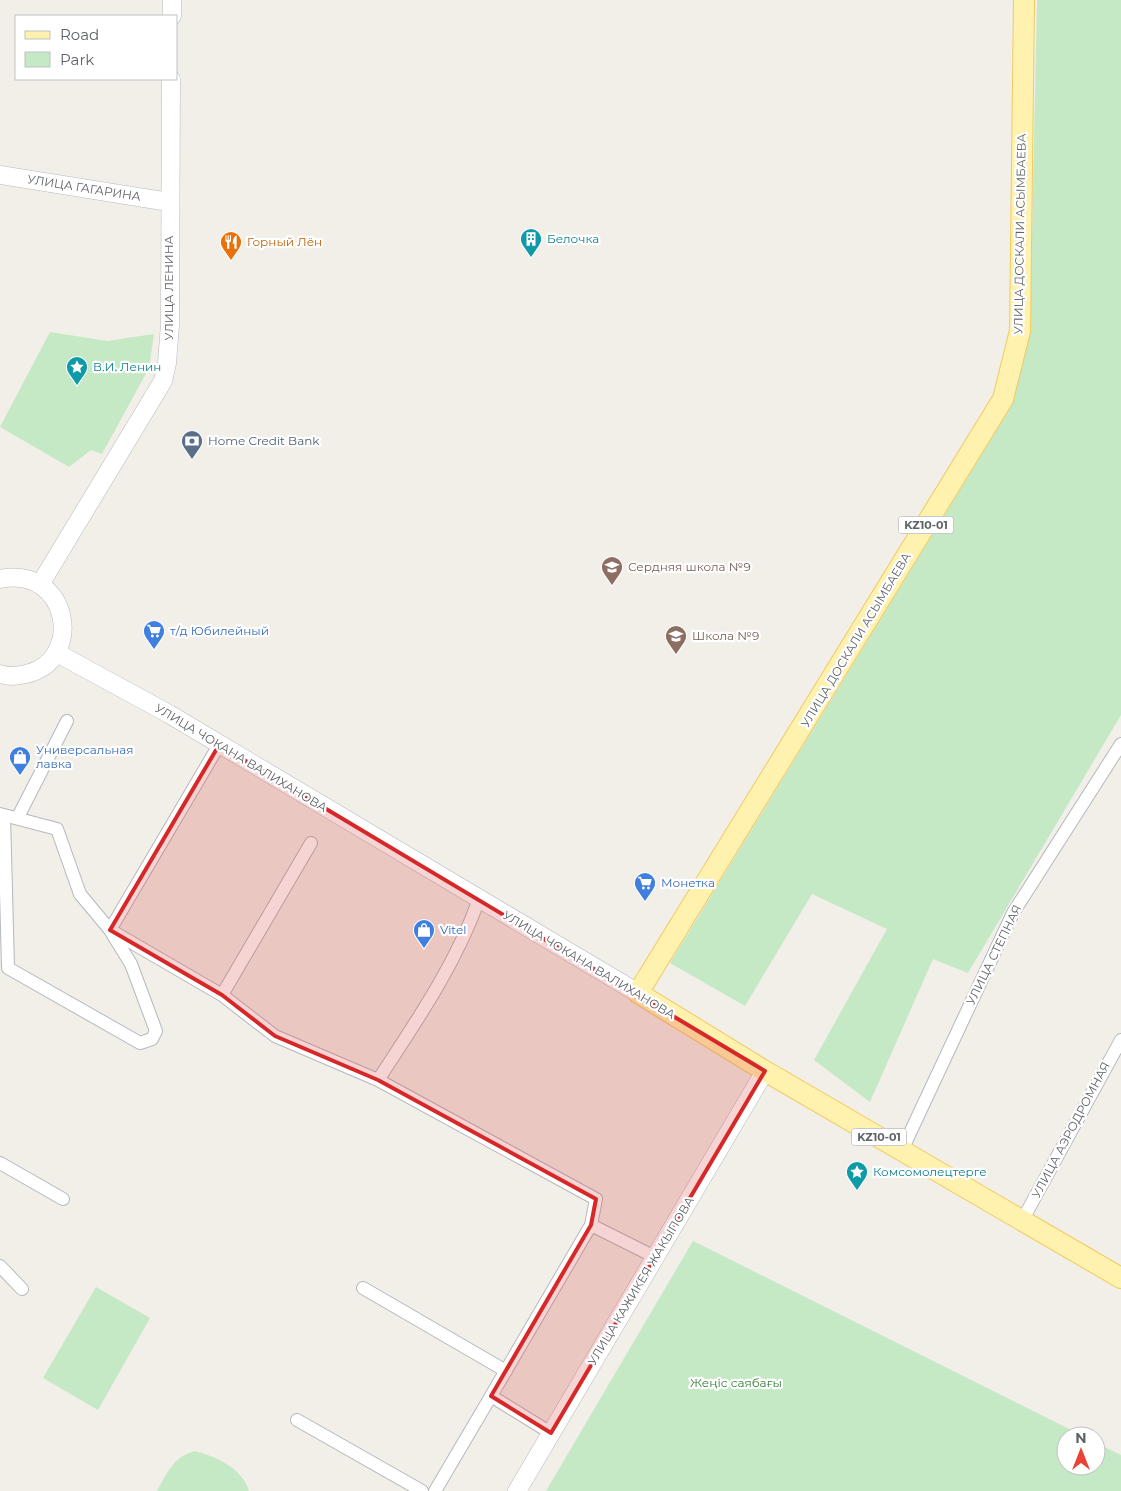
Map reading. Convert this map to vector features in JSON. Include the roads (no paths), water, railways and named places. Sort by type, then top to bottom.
[{"type":"main road","name":"УЛИЦА ДОСКАЛИ АСЫМБАЕВА","points":[[638,993],[1003,399],[1020,331],[1024,0]]},
{"type":"main road","name":"УЛИЦА ЧОКАНА ВАЛИХАНОВА","points":[[638,993],[765,1071],[1023,1219],[1121,1278]]},
{"type":"street","points":[[172,0],[172,15]]},
{"type":"street","name":"УЛИЦА ЛЕНИНА","points":[[41,583],[163,381],[168,363],[170,325],[171,80]]},
{"type":"street","name":"УЛИЦА ГАГАРИНА","points":[[0,175],[169,202]]},
{"type":"street","points":[[0,578],[16,575],[41,583],[58,603],[64,628],[56,653],[37,671],[10,677],[0,674]]},
{"type":"street","name":"УЛИЦА ЧОКАНА ВАЛИХАНОВА","points":[[56,653],[169,714],[638,993]]},
{"type":"street","points":[[18,817],[67,721]]},
{"type":"street","name":"УЛИЦА СТЕПНАЯ","points":[[902,1150],[1013,913],[1121,744]]},
{"type":"street","points":[[110,930],[219,745]]},
{"type":"street","points":[[2,815],[18,817],[57,829],[80,894],[110,930],[131,964],[156,1031],[152,1039],[140,1043],[8,968],[2,815]]},
{"type":"street","points":[[222,995],[311,843]]},
{"type":"street","points":[[378,1080],[450,964],[466,935],[479,899]]},
{"type":"street","points":[[110,930],[222,995],[275,1036],[378,1080],[596,1198],[592,1225],[435,1491]]},
{"type":"street","name":"УЛИЦА АЭРОДРОМНАЯ","points":[[1023,1219],[1121,1040]]},
{"type":"street","name":"УЛИЦА КАЖИКЕЯ ЖАКЫПОВА","points":[[517,1491],[765,1071]]},
{"type":"street","points":[[0,1163],[63,1199]]},
{"type":"street","points":[[592,1225],[655,1257]]},
{"type":"street","points":[[0,1266],[22,1289]]},
{"type":"street","points":[[363,1288],[506,1371]]},
{"type":"street","points":[[491,1396],[551,1433]]},
{"type":"street","points":[[297,1420],[422,1491]]},
{"type":"place","name":"Белочка","points":[[531,258]]},
{"type":"place","name":"Горный Лён","points":[[231,261]]},
{"type":"place","name":"В.И. Ленин","points":[[77,386]]},
{"type":"place","name":"Home Credit Bank","points":[[192,460]]},
{"type":"place","name":"Сердняя школа №9","points":[[612,586]]},
{"type":"place","name":"т/д Юбилейный","points":[[154,650]]},
{"type":"place","name":"Школа №9","points":[[676,655]]},
{"type":"place","name":"Универсальная лавка","points":[[20,776]]},
{"type":"place","name":"Монетка","points":[[645,902]]},
{"type":"place","name":"Vitel","points":[[424,949]]},
{"type":"place","name":"Комсомолецтерге","points":[[857,1191]]},
{"type":"park label","name":"Жеңіс саябағы","points":[[736,1383]]}]
